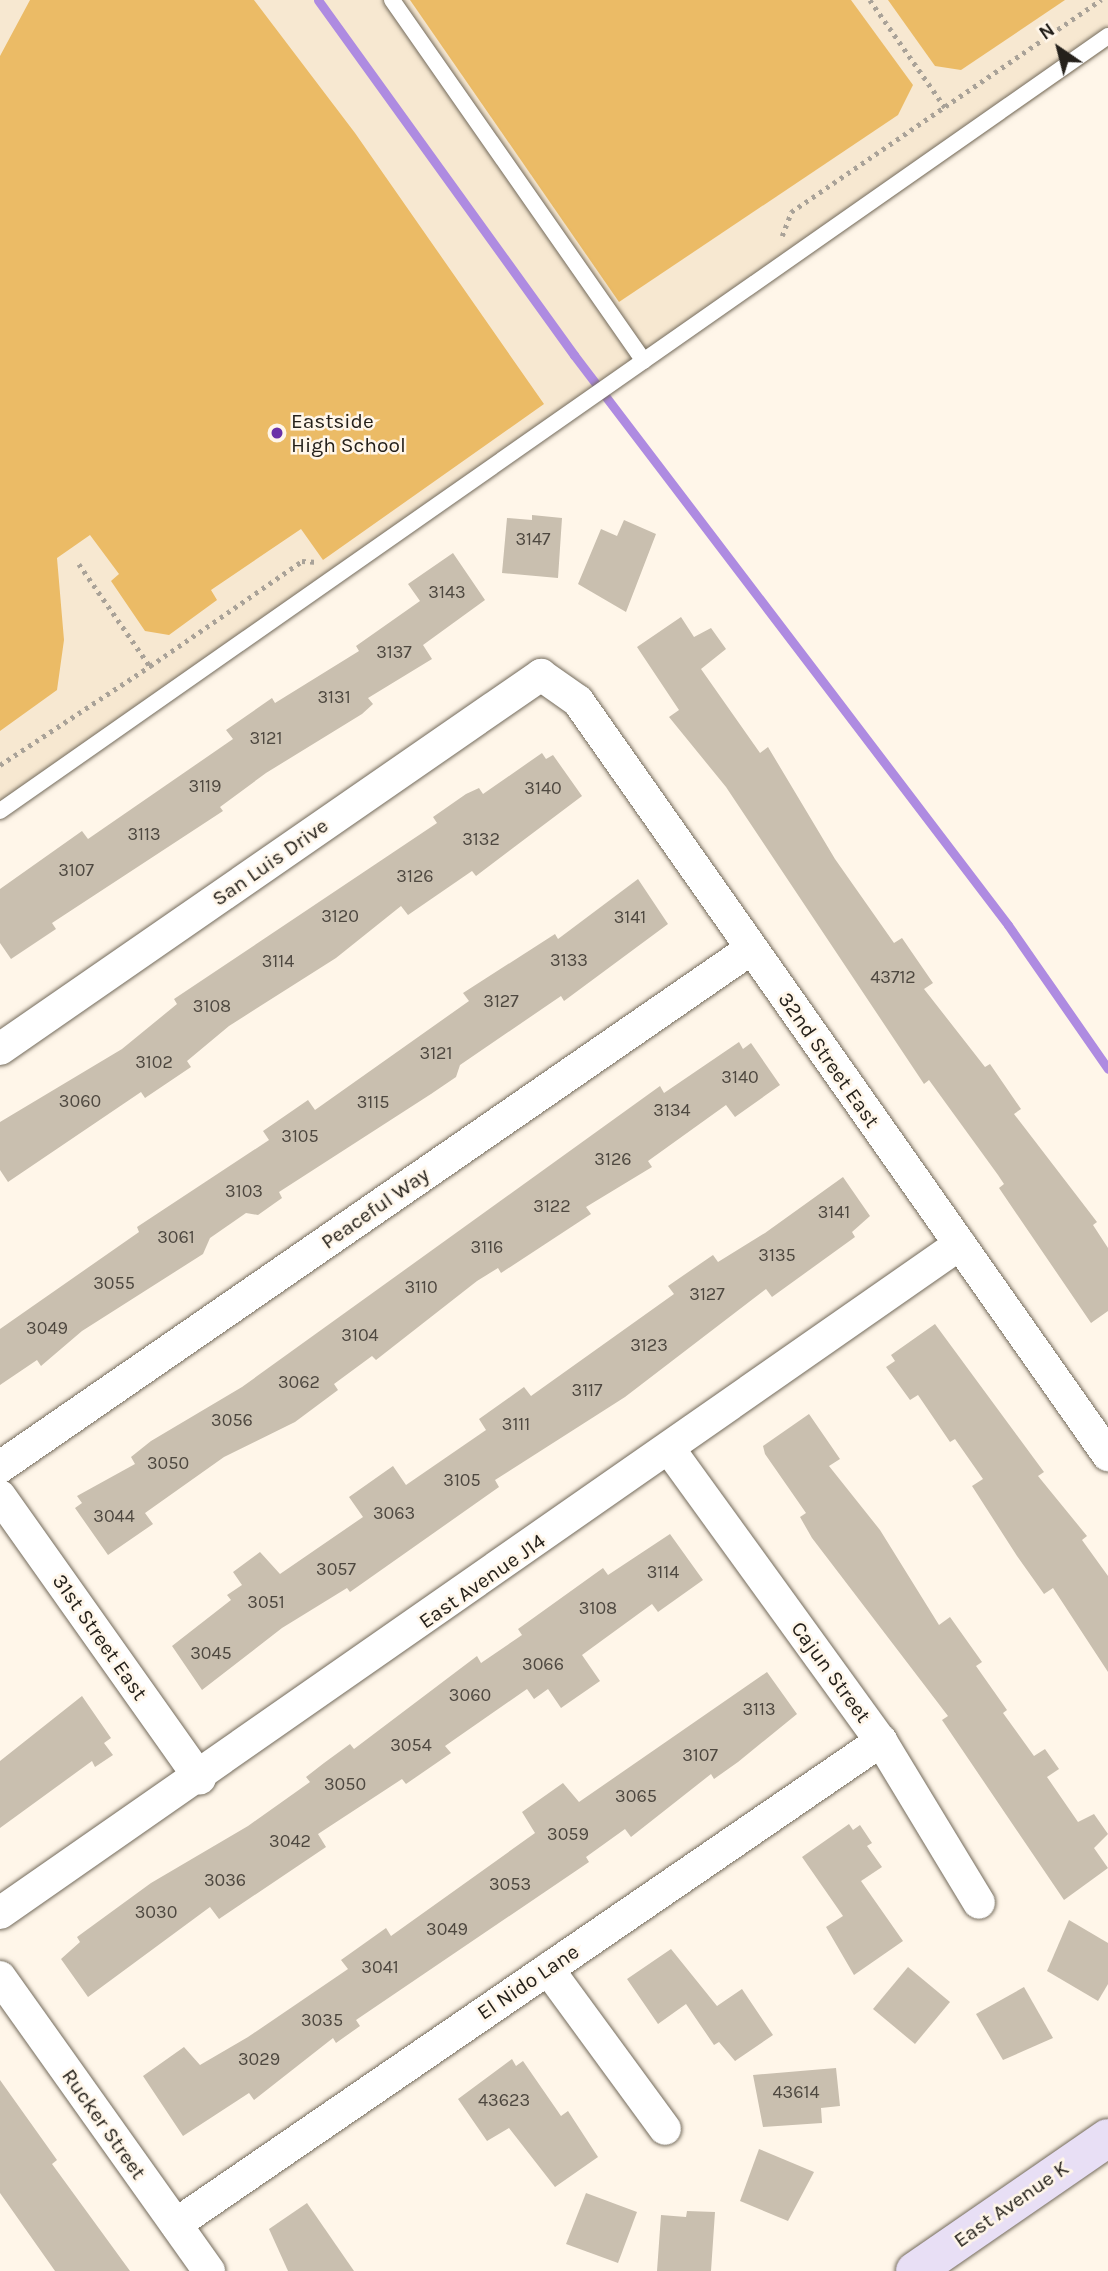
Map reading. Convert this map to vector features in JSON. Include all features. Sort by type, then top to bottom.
[{"type":"main road","name":"East Avenue K","points":[[915,2271],[1108,2138]]},
{"type":"street","name":"32nd Street East","points":[[541,675],[578,701],[1108,1455]]},
{"type":"street","name":"San Luis Drive","points":[[0,1049],[541,675]]},
{"type":"street","name":"Peaceful Way","points":[[0,1467],[751,949]]},
{"type":"street","name":"East Avenue J14","points":[[0,1913],[200,1778],[960,1244]]},
{"type":"street","name":"Cajun Street","points":[[670,1450],[881,1741],[979,1903]]},
{"type":"street","name":"31st Street East","points":[[0,1496],[200,1778]]},
{"type":"street","name":"El Nido Lane","points":[[176,2224],[881,1741]]},
{"type":"street","points":[[548,1969],[665,2129]]},
{"type":"street","name":"Rucker Street","points":[[0,1977],[209,2271]]},
{"type":"lane","points":[[392,0],[644,361]]},
{"type":"lane","points":[[0,811],[1108,36]]},
{"type":"path","points":[[870,0],[945,107]]},
{"type":"path","points":[[779,245],[791,212],[1101,0]]},
{"type":"path","points":[[0,765],[302,561],[325,562]]},
{"type":"path","points":[[79,564],[150,666]]},
{"type":"shaded area","name":"Eastside High School","points":[[0,0],[1108,0],[1108,48],[0,818]]},
{"type":"shaded area","points":[[30,0],[254,0],[355,133],[544,404],[323,560],[301,529],[211,590],[217,600],[169,635],[145,631],[111,581],[119,574],[90,535],[57,558],[64,640],[57,690],[0,731],[0,56]]},
{"type":"shaded area","points":[[410,0],[851,0],[913,85],[898,115],[619,302]]},
{"type":"shaded area","points":[[888,0],[1065,0],[961,70],[935,66]]},
{"type":"building","points":[[532,515],[562,518],[558,578],[502,573],[507,518],[532,520]]},
{"type":"building","points":[[624,520],[656,534],[626,612],[578,584],[601,529],[617,536]]},
{"type":"building","points":[[453,553],[485,600],[423,645],[432,659],[368,698],[373,704],[362,714],[266,773],[220,807],[223,811],[52,923],[56,929],[11,959],[0,943],[0,889],[82,831],[88,839],[233,739],[226,730],[272,698],[275,703],[359,651],[356,646],[420,601],[408,584]]},
{"type":"building","points":[[681,617],[694,637],[711,628],[726,649],[701,669],[760,753],[768,747],[835,859],[894,943],[902,938],[933,983],[924,989],[985,1067],[990,1064],[1021,1109],[1014,1114],[1097,1222],[1093,1225],[1108,1248],[1108,1311],[1091,1323],[999,1188],[1004,1184],[998,1175],[929,1080],[924,1084],[726,787],[669,717],[679,710],[637,647]]},
{"type":"building","points":[[542,753],[546,759],[553,755],[582,796],[476,876],[472,871],[408,915],[401,906],[336,958],[229,1026],[187,1061],[191,1067],[145,1098],[141,1092],[8,1182],[0,1170],[0,1122],[122,1049],[177,1004],[174,999],[437,823],[433,817],[466,794],[479,788],[483,794]]},
{"type":"building","points":[[638,879],[668,924],[564,1001],[561,996],[460,1065],[456,1077],[279,1192],[282,1198],[258,1215],[246,1213],[210,1238],[203,1254],[82,1331],[41,1366],[37,1360],[0,1385],[0,1329],[139,1232],[137,1227],[269,1140],[263,1131],[308,1100],[315,1110],[469,1001],[463,993],[555,934],[558,939]]},
{"type":"building","points":[[739,1042],[743,1049],[751,1043],[780,1085],[735,1117],[726,1105],[648,1161],[652,1167],[586,1207],[591,1214],[501,1273],[498,1268],[477,1281],[376,1360],[372,1356],[334,1384],[338,1390],[295,1422],[224,1457],[145,1513],[153,1524],[108,1555],[75,1508],[82,1503],[77,1496],[135,1464],[131,1457],[151,1441],[242,1387],[660,1086],[664,1093]]},
{"type":"building","points":[[843,1177],[870,1216],[852,1232],[855,1237],[772,1297],[766,1289],[625,1397],[495,1480],[499,1487],[350,1592],[347,1588],[282,1628],[202,1690],[172,1646],[231,1600],[227,1595],[242,1585],[233,1572],[260,1552],[280,1574],[363,1517],[349,1497],[393,1466],[406,1485],[486,1430],[479,1419],[524,1387],[531,1396],[674,1294],[668,1286],[713,1255],[718,1262],[765,1233]]},
{"type":"building","points":[[935,1324],[1044,1472],[1038,1476],[1087,1536],[1082,1540],[1108,1576],[1108,1672],[1053,1588],[1044,1594],[1017,1556],[972,1486],[983,1479],[955,1439],[950,1442],[918,1395],[910,1400],[886,1367],[895,1361],[891,1355]]},
{"type":"building","points":[[809,1414],[840,1459],[829,1466],[880,1530],[939,1625],[950,1617],[982,1662],[976,1666],[1007,1710],[1003,1713],[1034,1756],[1045,1749],[1059,1769],[1047,1777],[1078,1822],[1094,1814],[1108,1834],[1094,1848],[1108,1868],[1064,1900],[942,1720],[948,1716],[812,1538],[800,1517],[806,1513],[765,1454],[763,1446]]},
{"type":"building","points":[[670,1534],[703,1580],[658,1612],[652,1604],[582,1655],[600,1681],[561,1708],[548,1689],[534,1699],[527,1689],[445,1746],[451,1753],[406,1784],[402,1779],[318,1834],[326,1847],[219,1919],[210,1907],[88,1997],[61,1959],[80,1942],[77,1937],[151,1883],[248,1826],[310,1782],[306,1777],[324,1763],[350,1744],[354,1749],[477,1656],[481,1663],[522,1635],[518,1629],[603,1568],[608,1575]]},
{"type":"building","points":[[767,1672],[797,1714],[738,1762],[714,1779],[711,1774],[631,1837],[625,1829],[586,1857],[589,1862],[356,2020],[360,2026],[336,2043],[333,2038],[254,2100],[249,2093],[183,2136],[143,2076],[184,2047],[200,2065],[248,2037],[348,1969],[341,1960],[386,1928],[391,1936],[535,1833],[522,1812],[563,1783],[579,1802]]},
{"type":"building","points":[[82,1696],[111,1738],[104,1743],[113,1755],[95,1767],[92,1761],[0,1828],[0,1761]]},
{"type":"building","points":[[849,1824],[853,1830],[860,1825],[872,1843],[867,1846],[882,1867],[861,1881],[903,1941],[854,1975],[826,1927],[843,1916],[802,1857]]},
{"type":"building","points":[[1069,1920],[1108,1943],[1108,1984],[1098,2001],[1047,1971]]},
{"type":"building","points":[[671,1949],[717,2006],[742,1989],[773,2035],[735,2061],[719,2042],[714,2045],[686,2004],[658,2024],[627,1979]]},
{"type":"building","points":[[908,1967],[950,2002],[915,2044],[873,2009]]},
{"type":"building","points":[[1024,1987],[1053,2038],[1003,2060],[976,2014]]},
{"type":"building","points":[[512,2059],[516,2066],[523,2061],[561,2116],[568,2111],[598,2157],[555,2187],[509,2128],[487,2141],[458,2099]]},
{"type":"building","points":[[836,2068],[840,2106],[821,2108],[822,2123],[763,2127],[753,2075]]},
{"type":"building","points":[[0,2080],[57,2160],[52,2164],[130,2271],[55,2271],[0,2193]]},
{"type":"building","points":[[759,2149],[814,2172],[788,2221],[740,2201]]},
{"type":"building","points":[[586,2193],[637,2212],[618,2263],[566,2244]]},
{"type":"building","points":[[307,2203],[354,2271],[288,2271],[269,2229]]},
{"type":"building","points":[[687,2211],[715,2212],[711,2271],[657,2271],[661,2215],[686,2217]]},
{"type":"waterway","points":[[318,0],[574,355],[1008,925],[1108,1069]]},
{"type":"place","name":"Eastside High School","points":[[277,433]]}]
